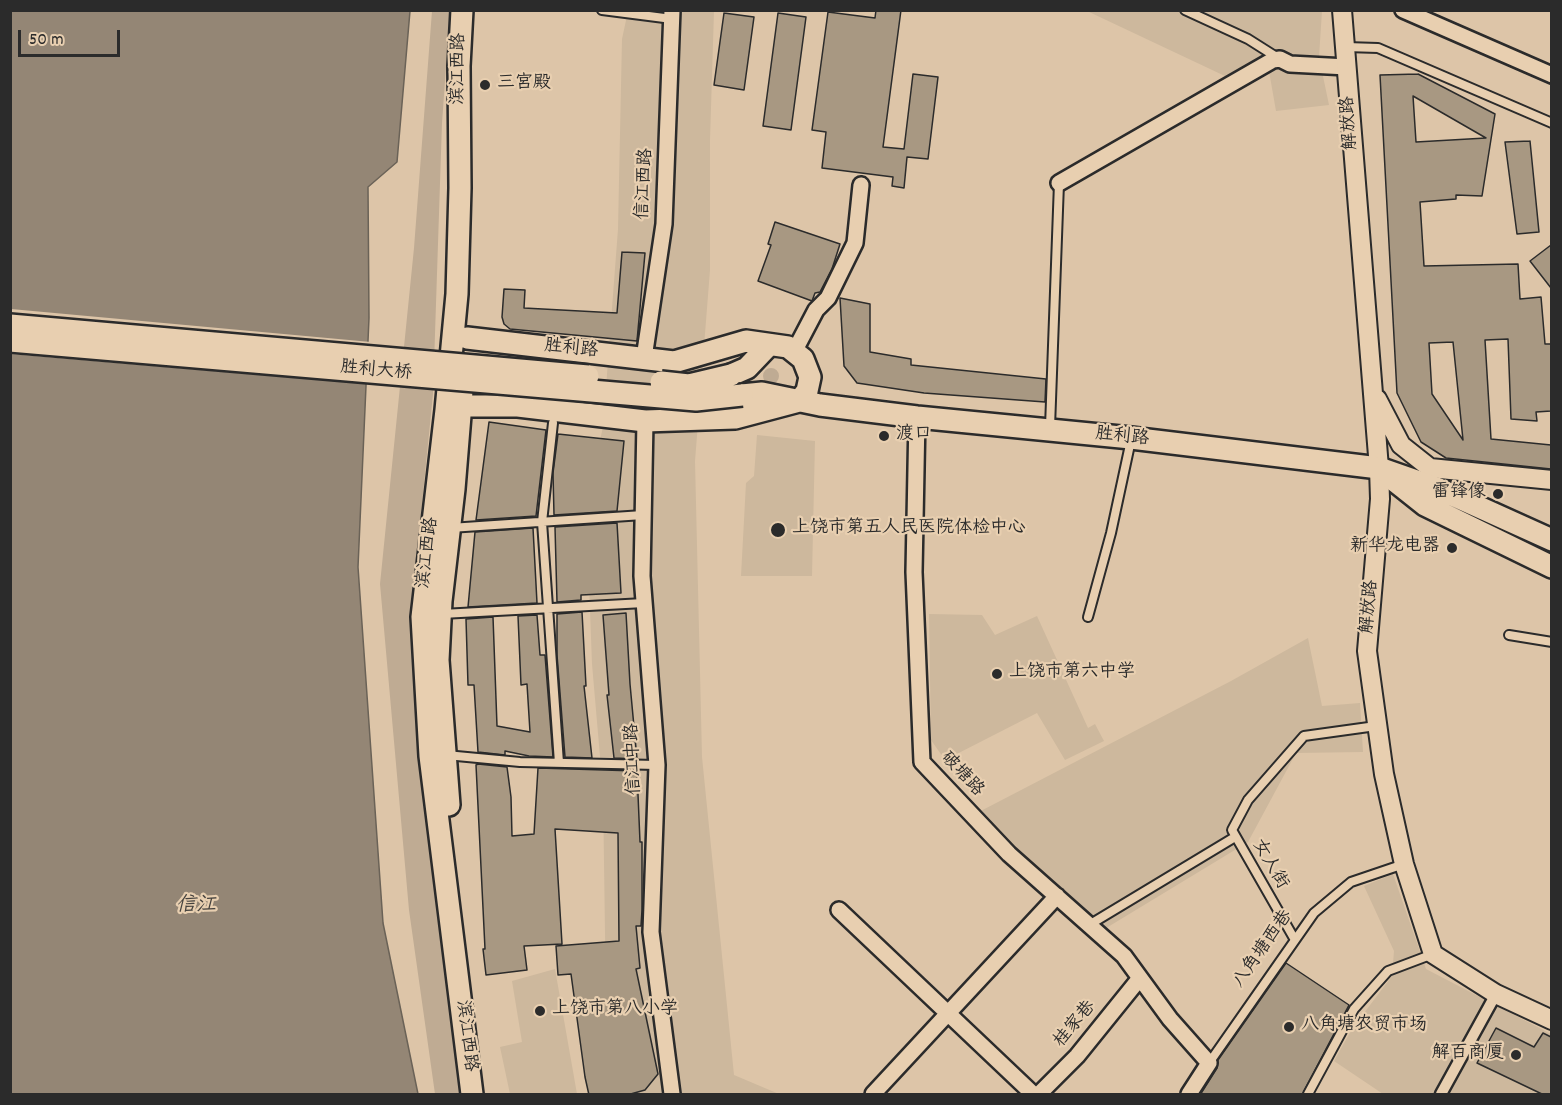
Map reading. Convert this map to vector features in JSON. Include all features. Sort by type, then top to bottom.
[{"type":"main road","name":"滨江西路","points":[[462,10],[459,66],[460,188],[457,294],[422,617],[430,756],[472,1095]]},
{"type":"main road","name":"滨江西路","points":[[475,10],[472,44],[467,338],[440,614],[438,660],[458,902],[485,1095]]},
{"type":"main road","name":"胜利大桥","points":[[10,325],[689,384],[731,375],[747,369],[769,345]]},
{"type":"main road","name":"胜利路","points":[[467,338],[599,357],[644,358],[674,362],[746,341],[769,345]]},
{"type":"main road","name":"胜利大桥","points":[[10,341],[696,400],[762,393],[799,401]]},
{"type":"main road","points":[[769,345],[788,347],[803,359],[810,377],[824,389],[865,409]]},
{"type":"main road","points":[[524,348],[503,356],[499,368],[500,384],[506,395],[528,405]]},
{"type":"main road","points":[[461,406],[528,405],[602,411],[645,421],[735,418],[799,401],[807,391],[810,377]]},
{"type":"main road","name":"胜利路","points":[[799,401],[917,417],[1131,438],[1379,468],[1439,489],[1551,540]]},
{"type":"main road","points":[[1379,468],[1425,505],[1551,567]]},
{"type":"street","name":"解放路","points":[[1342,10],[1379,468],[1380,499],[1367,651],[1384,774],[1404,864],[1433,954]]},
{"type":"street","points":[[1403,10],[1551,75]]},
{"type":"street","name":"信江西路","points":[[644,358],[664,224],[672,14]]},
{"type":"street","points":[[1059,183],[1215,92],[1280,58],[1290,64],[1347,67]]},
{"type":"street","points":[[794,352],[816,310],[828,298],[855,243],[861,185]]},
{"type":"street","points":[[1371,388],[1401,445],[1430,468],[1551,480]]},
{"type":"street","name":"破塘路","points":[[917,417],[914,572],[922,762],[1009,854],[1124,956],[1170,1019],[1209,1063]]},
{"type":"street","name":"信江中路","points":[[645,421],[642,576],[657,765],[651,932],[672,1095]]},
{"type":"street","points":[[873,1095],[1057,896]]},
{"type":"street","points":[[839,910],[1033,1095]]},
{"type":"street","points":[[1433,954],[1496,994],[1551,1020]]},
{"type":"street","name":"桂家巷","points":[[1038,1095],[1077,1056],[1140,978]]},
{"type":"street","points":[[1441,1095],[1496,994]]},
{"type":"street","name":"八角塘西巷","points":[[1189,1095],[1209,1063]]},
{"type":"lane","points":[[602,10],[672,14]]},
{"type":"lane","points":[[1185,10],[1248,39],[1280,58]]},
{"type":"lane","points":[[1345,47],[1378,48],[1551,123]]},
{"type":"lane","points":[[1050,430],[1059,183]]},
{"type":"lane","points":[[553,423],[542,522],[559,763]]},
{"type":"lane","points":[[1088,617],[1111,533],[1131,438]]},
{"type":"lane","points":[[450,528],[643,515]]},
{"type":"lane","points":[[440,614],[644,603]]},
{"type":"lane","points":[[1509,635],[1551,642]]},
{"type":"lane","points":[[1089,925],[1236,837],[1232,830],[1248,800],[1304,736],[1377,726]]},
{"type":"lane","points":[[445,755],[520,762],[657,765]]},
{"type":"lane","name":"女人街","points":[[1236,837],[1295,940]]},
{"type":"lane","name":"八角塘西巷","points":[[1209,1063],[1314,913],[1352,882],[1404,864]]},
{"type":"lane","points":[[1308,1095],[1354,1009],[1388,971],[1433,954]]},
{"type":"shaded area","points":[[432,11],[450,11],[442,123],[433,394],[413,594],[418,745],[463,1094],[435,1094],[409,910],[380,584],[414,248]]},
{"type":"shaded area","points":[[628,11],[714,11],[710,140],[710,270],[695,461],[702,757],[734,1075],[779,1094],[620,1094],[606,1003],[603,791],[592,664],[586,502],[603,427],[618,229],[622,39]]},
{"type":"shaded area","points":[[1087,11],[1322,11],[1319,57],[1329,105],[1276,111],[1269,71],[1244,85]]},
{"type":"shaded area","points":[[771,368],[777,370],[779,376],[777,382],[771,384],[765,382],[763,376],[765,370]]},
{"type":"shaded area","name":"上饶市第五人民医院体检中心","points":[[757,435],[815,441],[812,576],[741,576],[746,483],[754,476]]},
{"type":"shaded area","name":"上饶市第六中学","points":[[929,614],[982,615],[995,635],[1037,616],[1088,728],[1095,724],[1104,741],[1065,760],[1037,713],[945,760],[931,740]]},
{"type":"shaded area","points":[[1308,638],[1322,706],[1360,703],[1363,752],[1296,753],[1248,842],[1098,933],[973,815],[1231,681]]},
{"type":"shaded area","points":[[1393,874],[1426,969],[1551,1034],[1551,1094],[1383,1094],[1334,1061],[1352,1029],[1392,976],[1394,951],[1364,886]]},
{"type":"shaded area","name":"上饶市第八小学","points":[[555,969],[577,1094],[510,1094],[500,1047],[522,1042],[512,981]]},
{"type":"water","name":"信江","points":[[10,11],[410,11],[397,162],[368,187],[369,318],[358,567],[383,923],[418,1094],[11,1094]]},
{"type":"pier","points":[[11,309],[371,342],[369,384],[10,354]]},
{"type":"building","points":[[876,10],[901,10],[883,147],[904,149],[913,74],[938,77],[928,159],[907,157],[904,188],[892,186],[893,177],[822,168],[826,132],[812,130],[828,12],[875,18]]},
{"type":"building","points":[[724,13],[754,17],[744,90],[714,85]]},
{"type":"building","points":[[778,13],[806,17],[791,130],[763,126]]},
{"type":"building","points":[[1418,74],[1495,114],[1482,196],[1456,195],[1456,199],[1420,202],[1424,266],[1518,264],[1520,299],[1541,297],[1545,344],[1551,344],[1551,411],[1536,412],[1537,421],[1511,419],[1508,339],[1485,340],[1491,439],[1551,445],[1551,469],[1446,458],[1421,442],[1397,393],[1380,75]],"holes":[[[1413,96],[1486,138],[1416,142]],[[1453,342],[1463,440],[1432,394],[1429,343]]]},
{"type":"building","points":[[1530,141],[1539,232],[1517,234],[1505,142]]},
{"type":"building","points":[[775,222],[840,244],[832,269],[820,292],[815,293],[812,301],[758,281],[771,245],[768,244]]},
{"type":"building","points":[[1551,245],[1551,288],[1530,261]]},
{"type":"building","points":[[622,252],[645,253],[637,341],[510,329],[504,324],[502,317],[504,289],[525,290],[524,308],[617,313]]},
{"type":"building","points":[[840,298],[870,304],[870,352],[911,359],[911,365],[1046,379],[1045,402],[924,393],[857,383],[844,366]]},
{"type":"building","points":[[489,422],[546,430],[536,516],[476,520]]},
{"type":"building","points":[[558,434],[624,441],[617,511],[554,515],[553,473]]},
{"type":"building","points":[[617,523],[621,593],[581,595],[581,600],[557,602],[555,527]]},
{"type":"building","points":[[533,528],[537,603],[468,607],[475,532]]},
{"type":"building","points":[[582,612],[586,686],[584,686],[592,758],[565,757],[557,655],[557,614]]},
{"type":"building","points":[[626,613],[637,759],[614,758],[607,695],[609,695],[603,615]]},
{"type":"building","points":[[537,615],[540,655],[545,655],[553,757],[529,756],[505,751],[505,755],[478,752],[474,685],[468,685],[466,619],[493,617],[497,726],[530,732],[527,684],[521,685],[518,616]]},
{"type":"building","points":[[476,765],[507,767],[511,797],[512,836],[534,834],[538,768],[637,771],[640,842],[642,842],[642,910],[641,926],[636,926],[640,968],[636,969],[658,1074],[645,1090],[627,1095],[589,1095],[571,974],[558,975],[556,946],[619,941],[618,833],[555,829],[562,944],[524,946],[527,970],[486,975]]},
{"type":"building","name":"八角塘农贸市场","points":[[1286,963],[1349,1005],[1302,1095],[1200,1095],[1217,1068],[1218,1060]]},
{"type":"building","name":"解百商厦","points":[[1496,1028],[1534,1047],[1543,1033],[1551,1037],[1551,1095],[1544,1095],[1477,1063]]},
{"type":"place","name":"三宫殿","points":[[485,85]]},
{"type":"place","name":"渡口","points":[[884,436]]},
{"type":"place","name":"雷锋像","points":[[1498,494]]},
{"type":"place","name":"上饶市第五人民医院体检中心","points":[[778,530]]},
{"type":"place","name":"新华龙电器","points":[[1452,548]]},
{"type":"place","name":"上饶市第六中学","points":[[997,674]]},
{"type":"place","name":"上饶市第八小学","points":[[540,1011]]},
{"type":"place","name":"八角塘农贸市场","points":[[1289,1027]]},
{"type":"place","name":"解百商厦","points":[[1516,1055]]}]
